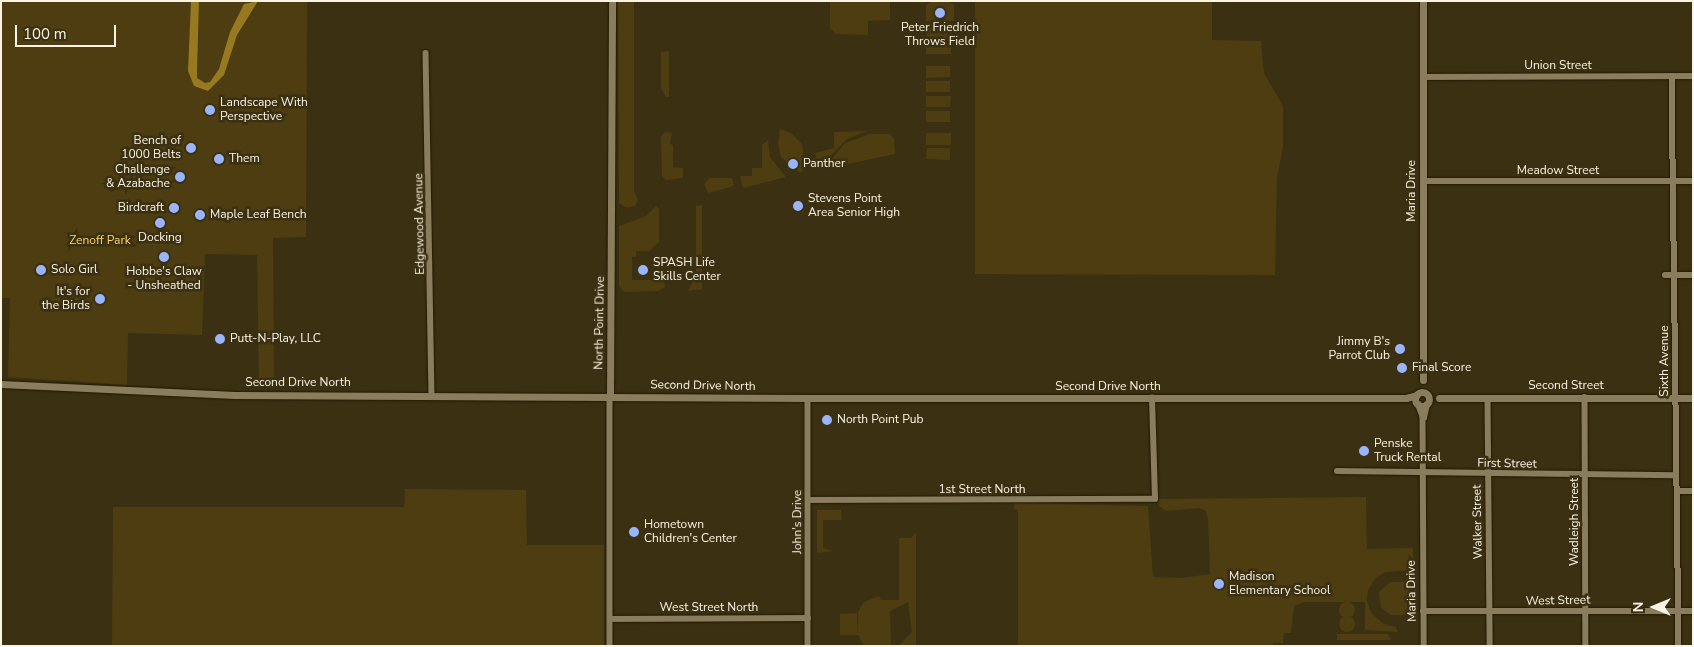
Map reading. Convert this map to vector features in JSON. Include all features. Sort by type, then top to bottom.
[{"type":"street","name":"North Point Drive","points":[[610,646],[612,1]]},
{"type":"street","name":"Maria Drive","points":[[1423,1],[1423,394]]},
{"type":"street","name":"Edgewood Avenue","points":[[426,53],[432,394]]},
{"type":"street","name":"Sixth Avenue","points":[[1672,76],[1679,646]]},
{"type":"street","name":"Union Street","points":[[1423,77],[1693,76]]},
{"type":"street","name":"Meadow Street","points":[[1423,181],[1693,181]]},
{"type":"street","points":[[1665,275],[1693,275]]},
{"type":"street","name":"Second Drive North","points":[[1,384],[179,394],[432,394],[808,398],[1406,398]]},
{"type":"street","points":[[1423,394],[1418,403],[1423,417]]},
{"type":"street","points":[[1423,394],[1427,404],[1423,417]]},
{"type":"street","points":[[1406,398],[1423,394],[1439,398]]},
{"type":"street","name":"John's Drive","points":[[808,398],[808,646]]},
{"type":"street","name":"1st Street North","points":[[808,500],[1155,499],[1152,398]]},
{"type":"street","points":[[1406,398],[1418,403],[1427,404],[1439,398]]},
{"type":"street","name":"Second Street","points":[[1439,398],[1693,398]]},
{"type":"street","name":"Walker Street","points":[[1488,398],[1490,646]]},
{"type":"street","name":"Wadleigh Street","points":[[1585,398],[1586,646]]},
{"type":"street","name":"Maria Drive","points":[[1423,417],[1424,646]]},
{"type":"street","name":"First Street","points":[[1337,471],[1584,476],[1676,475]]},
{"type":"street","points":[[1677,491],[1693,491]]},
{"type":"street","name":"West Street","points":[[1423,611],[1693,611]]},
{"type":"street","name":"West Street North","points":[[610,619],[808,618]]},
{"type":"green space","name":"Zenoff Park","points":[[1,1],[307,1],[306,237],[273,238],[274,388],[259,388],[257,255],[205,254],[202,335],[128,333],[127,385],[8,377],[10,298],[1,298]]},
{"type":"green space","points":[[618,1],[634,1],[634,191],[638,200],[635,206],[627,208],[619,203]]},
{"type":"green space","points":[[830,1],[890,1],[890,20],[868,21],[868,35],[836,34],[830,28]]},
{"type":"green space","name":"Peter Friedrich Throws Field","points":[[933,1],[948,1],[954,5],[954,21],[926,21],[926,5]]},
{"type":"green space","points":[[975,1],[1212,1],[1212,40],[1261,41],[1264,73],[1283,106],[1283,147],[1277,179],[1275,275],[975,274]]},
{"type":"green space","points":[[927,28],[951,28],[951,40],[927,40]]},
{"type":"green space","points":[[926,43],[951,43],[951,54],[926,54]]},
{"type":"green space","points":[[669,51],[669,97],[666,97],[661,88],[661,52]]},
{"type":"green space","points":[[926,66],[950,66],[950,77],[926,78]]},
{"type":"green space","points":[[926,81],[950,81],[950,92],[926,92]]},
{"type":"green space","points":[[926,96],[951,96],[950,107],[926,107]]},
{"type":"green space","points":[[926,111],[950,111],[950,122],[926,122]]},
{"type":"green space","points":[[780,129],[791,133],[802,144],[806,168],[800,173],[781,157],[778,144]]},
{"type":"green space","points":[[867,131],[847,139],[819,167],[815,153],[834,148],[834,132]]},
{"type":"green space","points":[[665,132],[672,133],[670,144],[673,145],[673,167],[683,168],[683,178],[666,180],[662,176],[661,136]]},
{"type":"green space","points":[[926,133],[951,133],[951,145],[926,145]]},
{"type":"green space","points":[[870,134],[890,134],[894,139],[895,154],[843,165],[841,161],[827,165],[845,143]]},
{"type":"green space","points":[[768,140],[770,157],[786,177],[743,188],[740,176],[752,176],[752,168],[762,168],[762,145]]},
{"type":"green space","points":[[927,148],[950,148],[950,160],[926,159]]},
{"type":"green space","points":[[710,178],[732,178],[734,186],[708,193],[704,184]]},
{"type":"green space","points":[[702,205],[702,289],[688,291],[696,275],[696,206]]},
{"type":"green space","points":[[656,206],[659,209],[659,242],[649,251],[636,251],[636,257],[632,257],[632,280],[664,280],[665,287],[658,291],[624,292],[619,286],[619,226],[646,216]]},
{"type":"green space","points":[[405,489],[526,490],[527,545],[604,545],[604,646],[112,646],[113,507],[404,507]]},
{"type":"green space","name":"Madison Elementary School","points":[[1366,497],[1367,549],[1413,548],[1413,570],[1385,572],[1376,578],[1368,590],[1367,601],[1372,614],[1384,624],[1396,627],[1398,632],[1365,630],[1365,602],[1305,602],[1294,606],[1291,633],[1284,633],[1283,643],[1273,643],[1273,646],[1018,646],[1018,510],[1014,509],[1014,503],[1148,506],[1153,577],[1181,578],[1210,574],[1208,518],[1205,510],[1199,508],[1166,511],[1159,506],[1157,499]]},
{"type":"green space","points":[[817,510],[841,510],[842,520],[823,520],[823,548],[833,551],[817,553]]},
{"type":"green space","points":[[916,532],[916,646],[898,646],[912,632],[908,602],[890,611],[891,646],[864,646],[858,635],[858,612],[864,602],[879,596],[881,600],[899,600],[899,538],[911,538]]},
{"type":"green space","points":[[1390,582],[1413,582],[1413,615],[1391,615],[1381,608],[1379,592]]},
{"type":"green space","points":[[1347,602],[1353,604],[1355,610],[1353,616],[1347,618],[1341,616],[1339,610],[1341,604]]},
{"type":"green space","points":[[857,613],[858,635],[840,635],[840,614]]},
{"type":"green space","points":[[1347,616],[1353,618],[1355,624],[1353,630],[1347,632],[1341,630],[1339,624],[1341,618]]},
{"type":"green space","points":[[1337,634],[1388,634],[1391,640],[1337,640]]},
{"type":"shaded area","points":[[191,1],[199,1],[197,78],[205,83],[210,82],[219,69],[230,32],[244,4],[258,1],[237,35],[224,75],[208,91],[194,86],[188,71]]},
{"type":"place","name":"Peter Friedrich Throws Field","points":[[940,13]]},
{"type":"place","name":"Landscape With Perspective","points":[[210,110]]},
{"type":"place","name":"Bench of 1000 Belts","points":[[191,148]]},
{"type":"place","name":"Them","points":[[219,159]]},
{"type":"place","name":"Panther","points":[[793,164]]},
{"type":"place","name":"Challenge & Azabache","points":[[180,177]]},
{"type":"place","name":"Stevens Point Area Senior High","points":[[798,206]]},
{"type":"place","name":"Birdcraft","points":[[174,208]]},
{"type":"place","name":"Maple Leaf Bench","points":[[200,215]]},
{"type":"place","name":"Docking","points":[[160,223]]},
{"type":"place","name":"Hobbe's Claw - Unsheathed","points":[[164,257]]},
{"type":"place","name":"Solo Girl","points":[[41,270]]},
{"type":"place","name":"SPASH Life Skills Center","points":[[643,270]]},
{"type":"place","name":"It's for the Birds","points":[[100,299]]},
{"type":"place","name":"Putt-N-Play, LLC","points":[[220,339]]},
{"type":"place","name":"Jimmy B's Parrot Club","points":[[1400,349]]},
{"type":"place","name":"Final Score","points":[[1402,368]]},
{"type":"place","name":"North Point Pub","points":[[827,420]]},
{"type":"place","name":"Penske Truck Rental","points":[[1364,451]]},
{"type":"place","name":"Hometown Children's Center","points":[[634,532]]},
{"type":"place","name":"Madison Elementary School","points":[[1219,584]]}]
